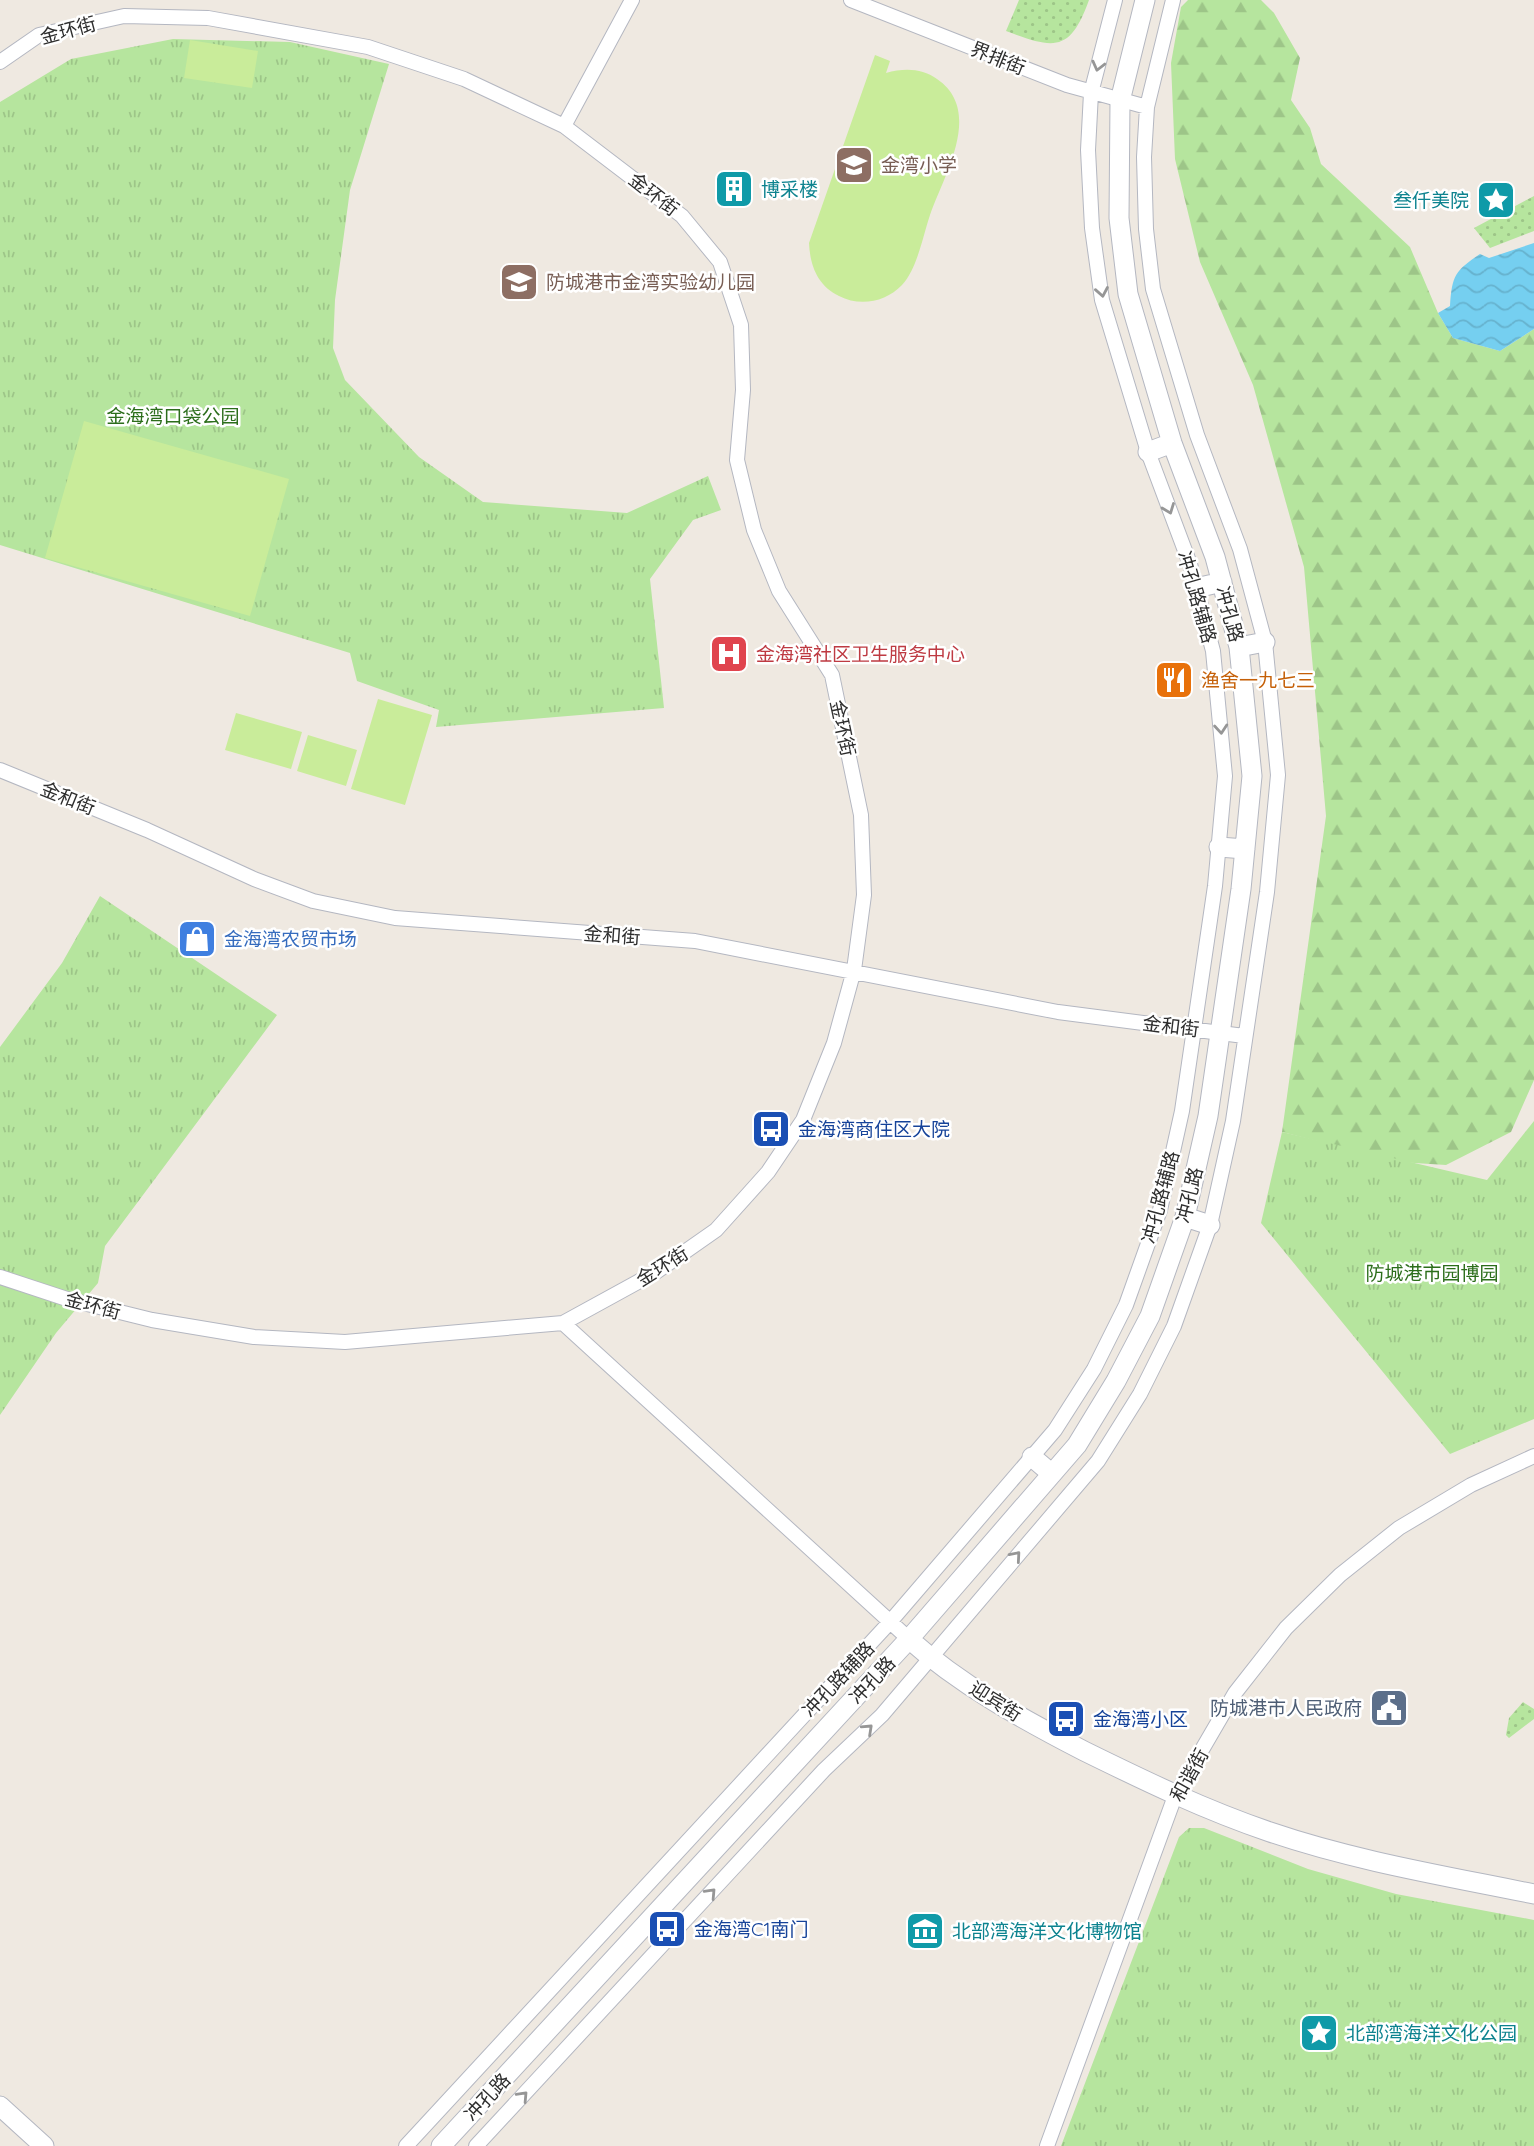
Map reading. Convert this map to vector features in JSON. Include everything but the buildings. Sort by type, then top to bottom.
[{"type":"main road","name":"冲孔路","points":[[442,2146],[909,1639],[1077,1445],[1116,1381],[1150,1315],[1185,1217],[1208,1116],[1245,849],[1252,776],[1239,647],[1222,582],[1172,443],[1128,294],[1119,218],[1120,101],[1145,0]]},
{"type":"main road","points":[[1147,452],[1172,443]]},
{"type":"main road","points":[[1196,588],[1222,582]]},
{"type":"main road","points":[[1239,647],[1265,642]]},
{"type":"main road","points":[[1219,847],[1245,849]]},
{"type":"main road","points":[[1185,1217],[1210,1225]]},
{"type":"main road","points":[[1032,1457],[1052,1474]]},
{"type":"main road","name":"迎宾街","points":[[909,1639],[930,1658],[1046,1731],[1175,1796],[1271,1832],[1375,1861],[1534,1894]]},
{"type":"main road","points":[[0,2106],[44,2146]]},
{"type":"street","points":[[564,126],[632,0]]},
{"type":"street","name":"界排街","points":[[851,0],[1091,93],[1147,107]]},
{"type":"street","name":"冲孔路辅路","points":[[406,2146],[890,1622],[1055,1430],[1094,1369],[1126,1305],[1160,1210],[1182,1111],[1219,847],[1225,776],[1213,651],[1196,588],[1147,452],[1102,300],[1092,228],[1088,150],[1091,93],[1115,0]]},
{"type":"street","points":[[477,2146],[824,1770],[882,1716],[1098,1461],[1140,1394],[1174,1326],[1210,1225],[1233,1121],[1267,892],[1278,775],[1265,642],[1240,549],[1197,435],[1153,289],[1144,169],[1147,107],[1173,0]]},
{"type":"street","name":"金环街","points":[[0,62],[39,34],[124,16],[208,18],[368,47],[464,79],[564,126],[682,216],[720,262],[741,325],[743,390],[737,460],[754,530],[779,592],[832,675],[861,814],[864,895],[854,970],[834,1043],[803,1120],[768,1172],[716,1230],[656,1272],[563,1323],[345,1342],[254,1337],[152,1320],[67,1299],[0,1277]]},
{"type":"street","name":"金和街","points":[[0,770],[147,830],[254,879],[313,901],[395,918],[695,941],[1058,1012],[1244,1036]]},
{"type":"street","name":"迎宾街","points":[[563,1323],[909,1639]]},
{"type":"street","name":"和谐街","points":[[1047,2146],[1175,1796],[1235,1693],[1286,1628],[1340,1575],[1399,1528],[1471,1485],[1534,1456]]},
{"type":"green space","points":[[1019,0],[1089,0],[1075,30],[1067,38],[1048,43],[1006,31]]},
{"type":"green space","points":[[1188,0],[1261,0],[1274,13],[1300,58],[1291,100],[1310,128],[1321,164],[1410,247],[1438,313],[1453,338],[1500,351],[1534,329],[1534,1080],[1511,1132],[1446,1165],[1399,1162],[1282,1132],[1326,816],[1304,567],[1253,385],[1200,262],[1175,159],[1171,63],[1181,7]]},
{"type":"green space","name":"金海湾口袋公园","points":[[173,39],[290,42],[389,64],[350,190],[335,300],[333,348],[345,380],[419,457],[483,502],[627,513],[708,476],[721,510],[693,520],[650,579],[664,708],[436,727],[439,710],[357,681],[350,653],[0,545],[0,102],[71,59]]},
{"type":"green space","points":[[190,40],[258,51],[252,88],[184,78]]},
{"type":"green space","points":[[875,55],[890,61],[886,73],[913,70],[937,79],[951,92],[958,108],[959,126],[951,163],[930,215],[916,261],[907,278],[896,291],[881,299],[864,302],[839,296],[826,287],[813,267],[809,243]]},
{"type":"green space","points":[[1534,196],[1534,231],[1490,248],[1474,228]]},
{"type":"green space","points":[[84,421],[289,479],[250,616],[45,558]]},
{"type":"green space","points":[[378,699],[432,715],[405,805],[351,789]]},
{"type":"green space","points":[[236,713],[302,732],[291,769],[225,750]]},
{"type":"green space","points":[[308,735],[357,750],[346,786],[297,771]]},
{"type":"green space","points":[[100,896],[277,1015],[105,1246],[98,1283],[56,1333],[0,1415],[0,1047],[62,963]]},
{"type":"green space","name":"防城港市园博园","points":[[1534,1121],[1534,1419],[1450,1454],[1261,1223],[1282,1132],[1487,1180]]},
{"type":"green space","points":[[1523,1702],[1534,1709],[1534,1719],[1509,1738],[1506,1735],[1509,1718]]},
{"type":"green space","name":"北部湾海洋文化公园","points":[[1189,1828],[1204,1828],[1308,1869],[1396,1894],[1534,1920],[1534,2146],[1061,2146],[1179,1837]]},
{"type":"water","points":[[1534,243],[1534,329],[1500,351],[1453,338],[1438,313],[1450,306],[1452,287],[1460,270],[1480,254],[1489,258]]},
{"type":"place","name":"金湾小学","points":[[854,165]]},
{"type":"place","name":"博采楼","points":[[734,189]]},
{"type":"place","name":"叁仟美院","points":[[1496,200]]},
{"type":"place","name":"防城港市金湾实验幼儿园","points":[[519,282]]},
{"type":"place","name":"金海湾社区卫生服务中心","points":[[729,654]]},
{"type":"place","name":"渔舍一九七三","points":[[1174,680]]},
{"type":"place","name":"金海湾农贸市场","points":[[197,939]]},
{"type":"place","name":"金海湾商住区大院","points":[[771,1129]]},
{"type":"place","name":"防城港市人民政府","points":[[1389,1708]]},
{"type":"place","name":"金海湾小区","points":[[1066,1719]]},
{"type":"place","name":"金海湾C1南门","points":[[667,1929]]},
{"type":"place","name":"北部湾海洋文化博物馆","points":[[925,1931]]},
{"type":"place","name":"北部湾海洋文化公园","points":[[1319,2033]]}]
